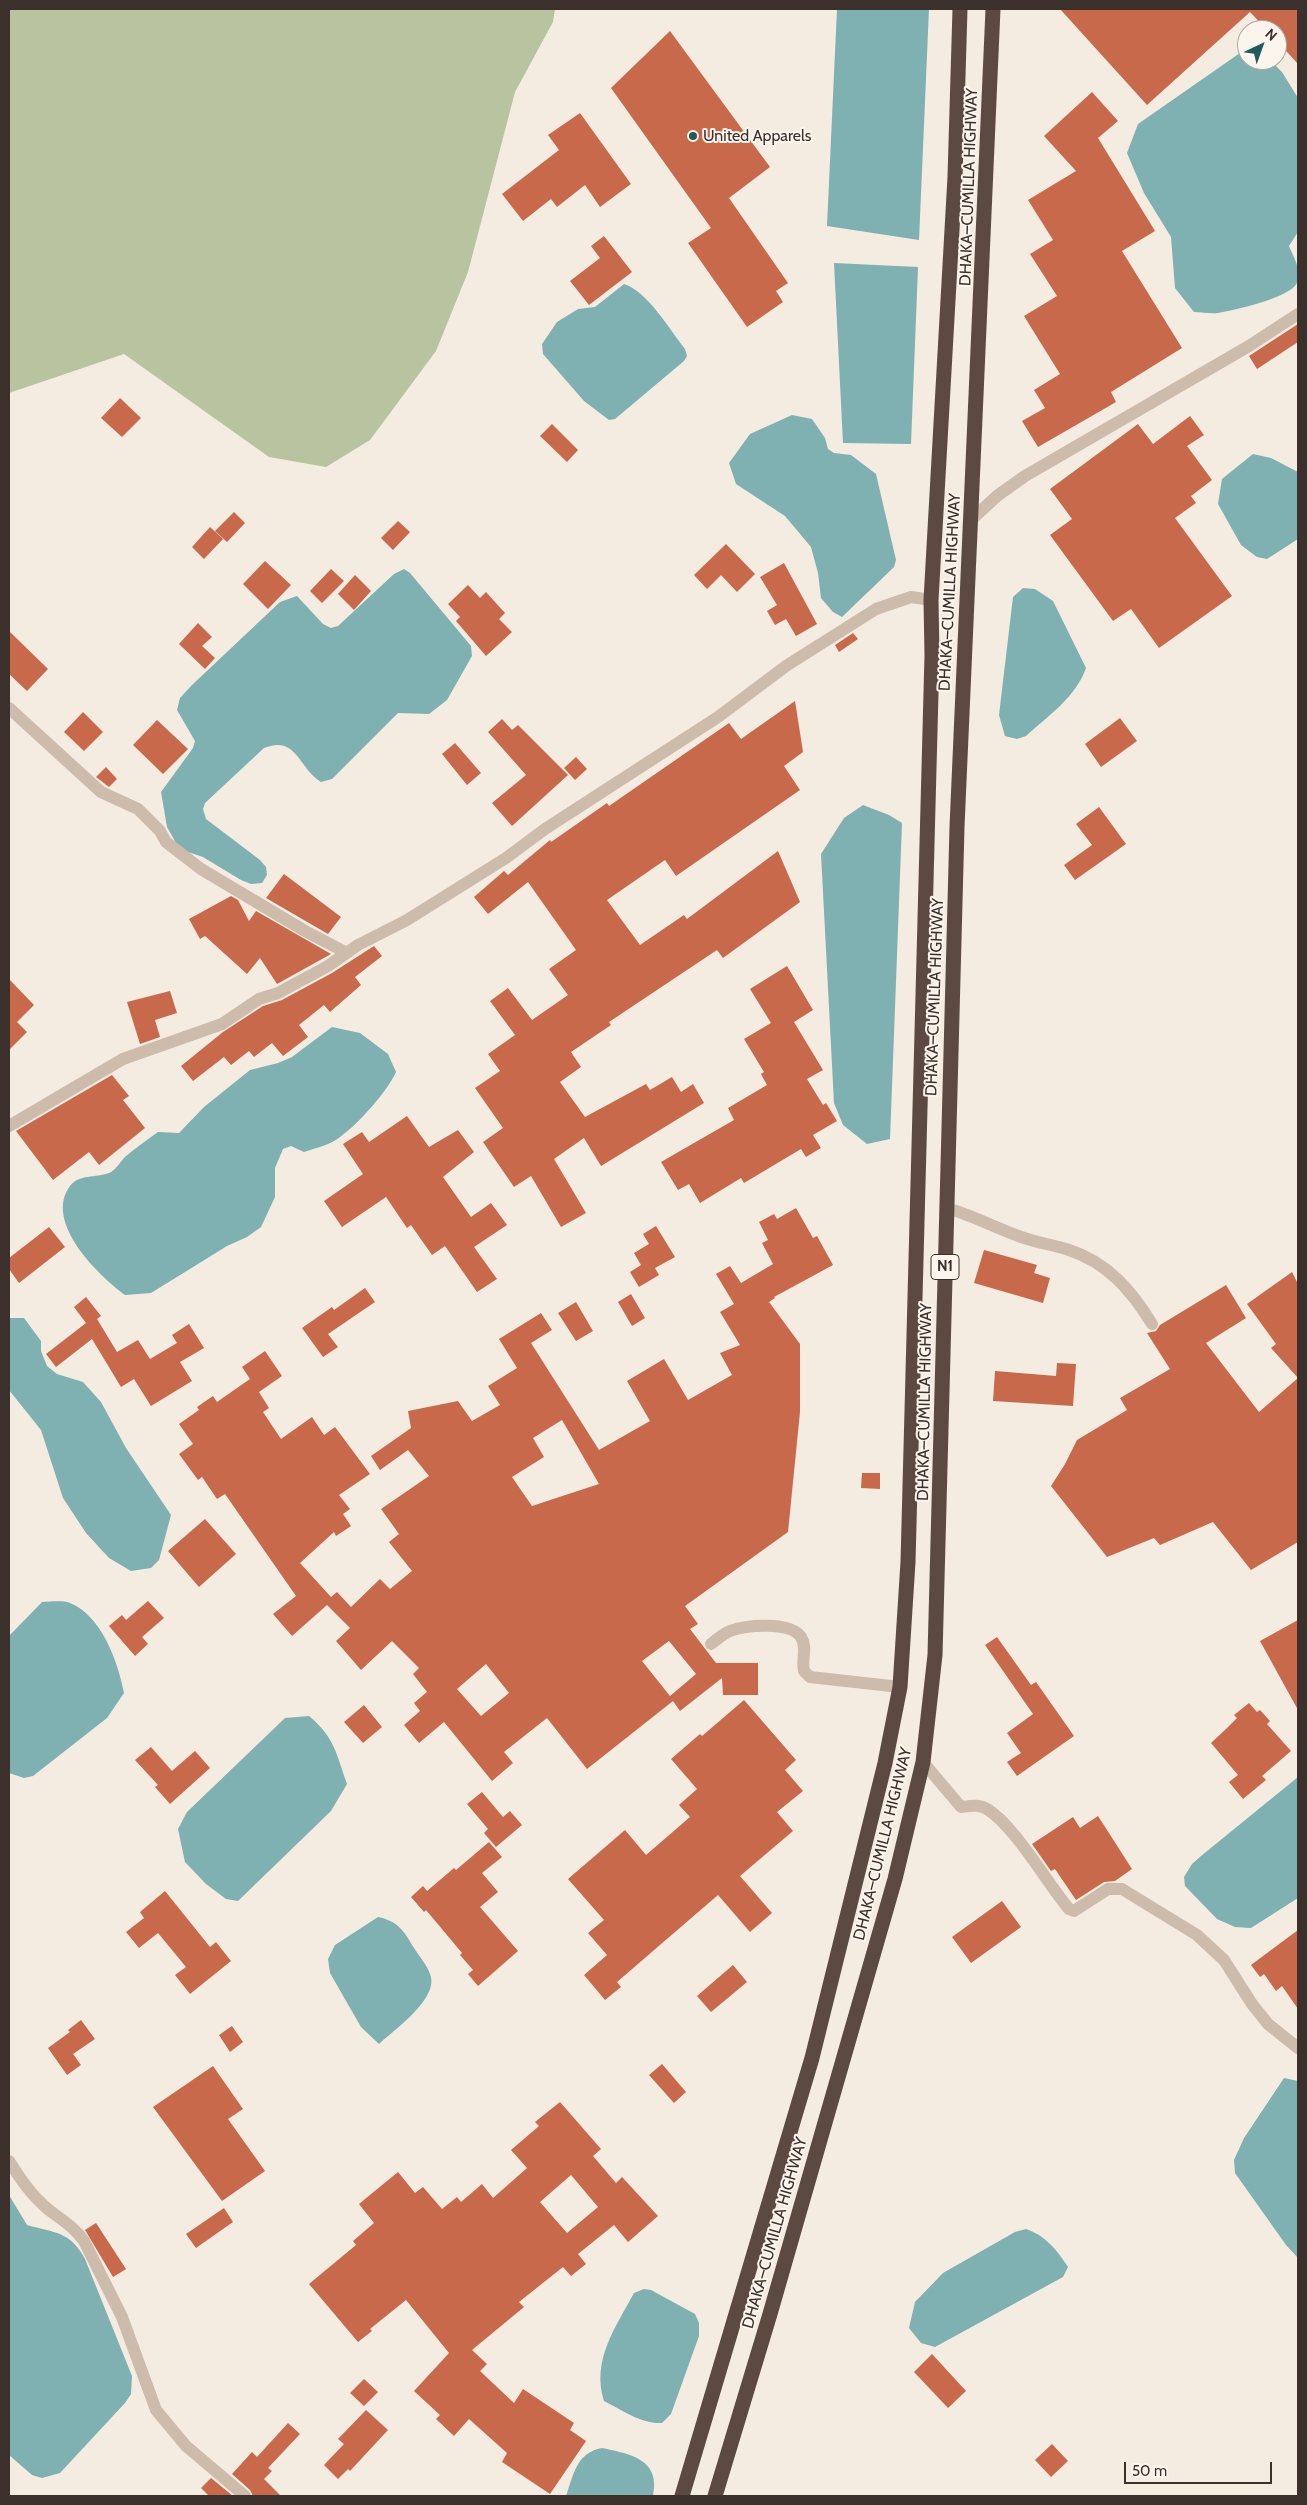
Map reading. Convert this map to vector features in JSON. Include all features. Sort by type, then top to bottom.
[{"type":"highway","name":"DHAKA–CUMILLA HIGHWAY","points":[[682,2496],[812,2058],[885,1763],[900,1686],[908,1562],[932,655],[931,600],[955,177],[960,9]]},
{"type":"highway","name":"DHAKA–CUMILLA HIGHWAY","points":[[715,2496],[770,2314],[892,1888],[923,1762],[935,1655],[957,827],[993,9]]},
{"type":"street","points":[[971,520],[992,500],[1025,476],[1249,346],[1298,314]]},
{"type":"street","points":[[9,1126],[123,1059],[222,1024],[259,999],[278,993],[347,952],[407,920],[506,858],[545,829],[718,717],[786,666],[842,628],[893,602],[911,596],[931,600]]},
{"type":"street","points":[[9,708],[101,792],[138,809],[160,831],[166,842],[201,868],[305,931],[347,952]]},
{"type":"street","points":[[946,1208],[973,1215],[1024,1238],[1070,1250],[1091,1259],[1123,1284],[1136,1298],[1152,1324]]},
{"type":"street","points":[[712,1644],[730,1631],[751,1626],[782,1627],[795,1631],[800,1636],[805,1645],[804,1671],[810,1677],[900,1686]]},
{"type":"street","points":[[923,1762],[961,1807],[974,1805],[986,1808],[1004,1823],[1069,1909],[1074,1911],[1108,1889],[1122,1889],[1196,1934],[1224,1960],[1252,2004],[1268,2024],[1298,2048]]},
{"type":"street","points":[[9,2161],[26,2188],[76,2230],[84,2241],[122,2317],[156,2410],[186,2446],[245,2496]]},
{"type":"green space","points":[[9,9],[555,9],[553,22],[515,92],[468,272],[436,351],[370,440],[326,467],[269,457],[124,354],[9,393]]},
{"type":"water","points":[[837,9],[929,9],[919,240],[827,226]]},
{"type":"water","points":[[1237,55],[1237,70],[1280,70],[1282,72],[1298,98],[1298,232],[1289,246],[1297,264],[1299,279],[1292,288],[1284,294],[1236,309],[1218,313],[1194,312],[1175,288],[1171,237],[1144,193],[1127,153],[1138,124]]},
{"type":"water","points":[[834,263],[918,267],[911,444],[843,443]]},
{"type":"water","points":[[624,284],[633,288],[650,303],[685,349],[687,356],[684,361],[615,419],[609,420],[584,401],[543,354],[542,344],[557,322],[578,309],[595,307]]},
{"type":"water","points":[[792,415],[812,419],[825,438],[828,449],[834,453],[851,455],[876,474],[896,560],[894,567],[842,617],[833,612],[821,598],[818,573],[811,547],[785,516],[736,484],[729,463],[750,434]]},
{"type":"water","points":[[1253,454],[1271,458],[1298,472],[1298,539],[1267,559],[1257,557],[1241,545],[1218,504],[1222,479]]},
{"type":"water","points":[[404,569],[410,573],[471,646],[472,656],[447,700],[429,714],[398,713],[332,779],[321,782],[313,776],[290,749],[275,745],[264,748],[205,803],[203,809],[206,819],[260,860],[266,867],[267,875],[262,883],[251,884],[241,880],[203,857],[188,852],[176,843],[167,827],[161,792],[193,748],[195,741],[177,710],[180,698],[280,602],[297,596],[323,624],[331,628],[338,626],[394,574]]},
{"type":"water","points":[[1023,588],[1035,589],[1053,601],[1086,668],[1076,688],[1068,697],[1026,736],[1017,739],[1005,736],[999,715],[1013,597]]},
{"type":"water","points":[[863,805],[889,815],[902,823],[890,1139],[867,1144],[843,1125],[834,1103],[821,854],[844,818]]},
{"type":"water","points":[[332,1027],[360,1033],[388,1054],[396,1072],[386,1089],[355,1124],[336,1140],[304,1152],[291,1146],[283,1149],[275,1168],[275,1197],[261,1227],[151,1293],[125,1295],[89,1262],[69,1231],[64,1216],[64,1200],[70,1186],[83,1178],[111,1172],[123,1159],[158,1132],[179,1133],[204,1107],[250,1070],[278,1063],[292,1057]]},
{"type":"water","points":[[9,1318],[24,1318],[41,1341],[41,1351],[47,1366],[57,1374],[83,1382],[101,1402],[126,1448],[171,1515],[159,1560],[151,1568],[131,1571],[109,1558],[86,1533],[63,1498],[41,1430],[9,1390]]},
{"type":"water","points":[[42,1602],[67,1602],[81,1609],[91,1618],[100,1629],[113,1654],[124,1693],[107,1718],[33,1776],[24,1778],[9,1773],[9,1636]]},
{"type":"water","points":[[309,1716],[330,1739],[347,1784],[331,1811],[238,1901],[226,1899],[206,1884],[185,1862],[178,1829],[187,1812],[285,1718]]},
{"type":"water","points":[[1298,1777],[1298,1898],[1251,1928],[1235,1927],[1217,1919],[1185,1886],[1184,1877],[1192,1864],[1201,1856]]},
{"type":"water","points":[[378,1917],[391,1921],[400,1928],[427,1967],[431,1983],[428,1993],[414,2013],[379,2044],[361,2027],[330,1973],[328,1959],[335,1945]]},
{"type":"water","points":[[1284,2078],[1298,2081],[1298,2258],[1286,2245],[1235,2173],[1234,2160],[1244,2138]]},
{"type":"water","points":[[9,2195],[27,2225],[61,2234],[74,2243],[79,2250],[85,2259],[132,2376],[131,2394],[125,2403],[60,2473],[42,2478],[32,2475],[9,2455]]},
{"type":"water","points":[[1026,2229],[1045,2239],[1059,2255],[1068,2267],[1063,2277],[935,2347],[921,2343],[909,2328],[915,2302],[943,2273],[1015,2232]]},
{"type":"water","points":[[644,2289],[651,2290],[695,2314],[699,2323],[699,2336],[671,2414],[662,2423],[639,2419],[604,2401],[601,2386],[603,2358],[607,2344],[634,2293]]},
{"type":"water","points":[[602,2448],[633,2456],[648,2466],[654,2484],[653,2496],[566,2496],[574,2472],[581,2460],[593,2451]]},
{"type":"building","points":[[1060,9],[1298,9],[1298,64],[1287,52],[1287,20],[1258,20],[1250,12],[1241,20],[1237,20],[1237,24],[1147,105]]},
{"type":"building","points":[[670,31],[770,167],[729,198],[788,283],[776,291],[783,302],[747,327],[688,243],[711,228],[611,88]]},
{"type":"building","points":[[1092,92],[1118,121],[1098,138],[1155,231],[1122,251],[1182,348],[1111,392],[1116,402],[1038,447],[1022,421],[1045,408],[1034,390],[1060,374],[1024,316],[1057,296],[1030,254],[1053,240],[1028,200],[1076,171],[1044,136]]},
{"type":"building","points":[[580,113],[631,184],[600,207],[585,185],[557,207],[551,199],[523,221],[502,194],[559,150],[548,135]]},
{"type":"building","points":[[604,236],[632,272],[589,305],[570,281],[600,258],[591,246]]},
{"type":"building","points":[[1298,324],[1298,342],[1257,369],[1249,356]]},
{"type":"building","points":[[120,398],[141,418],[122,437],[101,418]]},
{"type":"building","points":[[1190,416],[1204,435],[1187,446],[1212,480],[1191,496],[1196,503],[1175,518],[1232,596],[1159,648],[1131,609],[1113,621],[1050,535],[1072,519],[1050,489],[1138,424],[1153,444]]},
{"type":"building","points":[[552,424],[578,450],[567,462],[540,436]]},
{"type":"building","points":[[234,512],[245,523],[227,542],[215,531]]},
{"type":"building","points":[[398,521],[410,532],[393,550],[381,538]]},
{"type":"building","points":[[210,527],[223,539],[204,559],[192,547]]},
{"type":"building","points":[[726,544],[755,574],[737,592],[721,575],[707,589],[694,575]]},
{"type":"building","points":[[265,561],[291,585],[268,609],[243,584]]},
{"type":"building","points":[[784,563],[817,624],[796,636],[786,619],[775,625],[767,611],[777,605],[760,577]]},
{"type":"building","points":[[331,569],[344,581],[322,603],[310,591]]},
{"type":"building","points":[[355,575],[371,591],[354,610],[338,594]]},
{"type":"building","points":[[468,585],[480,598],[486,592],[505,613],[499,619],[512,632],[486,656],[456,621],[460,617],[448,604]]},
{"type":"building","points":[[198,623],[212,637],[202,646],[215,658],[205,669],[179,644]]},
{"type":"building","points":[[9,631],[48,669],[27,691],[9,674]]},
{"type":"building","points":[[853,633],[858,639],[839,652],[835,645]]},
{"type":"building","points":[[795,701],[803,752],[784,766],[800,790],[676,876],[665,860],[607,900],[640,945],[684,915],[687,919],[778,851],[800,902],[723,958],[717,950],[609,1022],[611,1025],[571,1052],[581,1067],[560,1082],[585,1117],[646,1084],[650,1090],[672,1077],[681,1092],[693,1084],[704,1103],[601,1166],[584,1138],[554,1159],[586,1213],[561,1227],[531,1176],[514,1187],[483,1142],[503,1128],[475,1088],[500,1071],[488,1054],[515,1035],[490,1001],[508,988],[532,1020],[568,995],[549,969],[576,950],[528,882],[488,914],[474,897],[504,871],[508,875],[550,840],[551,842],[607,803],[609,806],[729,723],[741,739]]},
{"type":"building","points":[[83,712],[103,732],[84,751],[64,732]]},
{"type":"building","points":[[1120,718],[1137,741],[1101,767],[1085,744]]},
{"type":"building","points":[[502,719],[512,730],[518,725],[568,775],[512,826],[492,803],[526,775],[488,732]]},
{"type":"building","points":[[157,720],[188,749],[163,774],[133,745]]},
{"type":"building","points":[[455,743],[481,773],[467,785],[442,754]]},
{"type":"building","points":[[576,757],[587,769],[575,780],[564,768]]},
{"type":"building","points":[[106,767],[117,779],[109,787],[96,777]]},
{"type":"building","points":[[1099,807],[1126,844],[1075,880],[1064,865],[1092,845],[1076,824]]},
{"type":"building","points":[[284,874],[341,917],[328,934],[266,898]]},
{"type":"building","points":[[231,896],[238,900],[249,921],[256,911],[331,954],[277,984],[260,958],[247,974],[205,936],[200,939],[189,919]]},
{"type":"building","points":[[374,946],[382,956],[355,977],[361,985],[330,1012],[324,1005],[299,1025],[308,1037],[283,1056],[272,1043],[254,1057],[249,1051],[231,1065],[224,1057],[193,1081],[181,1066],[223,1032],[263,1006],[282,1000],[332,973]]},
{"type":"building","points":[[787,966],[813,1010],[794,1022],[823,1070],[807,1079],[823,1105],[826,1103],[837,1121],[813,1135],[821,1148],[806,1157],[801,1149],[744,1183],[741,1178],[700,1203],[689,1184],[678,1190],[661,1162],[734,1120],[728,1108],[767,1085],[761,1074],[764,1072],[744,1039],[771,1023],[750,989]]},
{"type":"building","points":[[9,979],[34,1005],[17,1022],[27,1032],[9,1050]]},
{"type":"building","points":[[170,991],[177,1013],[155,1020],[160,1037],[140,1044],[127,1002]]},
{"type":"building","points":[[112,1075],[129,1096],[123,1100],[145,1128],[99,1165],[89,1152],[53,1180],[16,1131]]},
{"type":"building","points":[[407,1116],[429,1147],[458,1130],[474,1152],[443,1177],[471,1217],[491,1203],[507,1225],[474,1247],[497,1279],[477,1292],[445,1246],[432,1255],[411,1225],[407,1228],[386,1197],[342,1227],[324,1201],[363,1174],[343,1144],[362,1132],[369,1142]]},
{"type":"building","points":[[796,1208],[813,1238],[817,1236],[833,1265],[774,1297],[769,1302],[800,1344],[800,1412],[788,1532],[685,1606],[698,1624],[690,1629],[716,1663],[758,1663],[758,1695],[723,1695],[722,1678],[680,1711],[673,1701],[587,1769],[547,1718],[504,1752],[513,1763],[492,1781],[444,1722],[419,1743],[404,1725],[420,1711],[414,1703],[427,1692],[413,1674],[419,1668],[392,1641],[361,1670],[336,1641],[350,1628],[327,1605],[292,1636],[273,1614],[296,1596],[225,1494],[217,1499],[202,1477],[198,1480],[179,1454],[193,1444],[179,1424],[199,1410],[197,1407],[213,1396],[217,1402],[250,1379],[242,1367],[265,1351],[282,1376],[259,1392],[269,1408],[263,1412],[281,1439],[312,1417],[324,1435],[335,1427],[370,1474],[339,1495],[350,1509],[343,1514],[351,1526],[336,1536],[334,1532],[300,1563],[331,1597],[337,1592],[351,1607],[380,1579],[390,1589],[412,1571],[389,1542],[399,1534],[381,1509],[429,1476],[408,1450],[380,1470],[371,1456],[411,1428],[408,1411],[458,1401],[472,1421],[500,1405],[488,1386],[517,1368],[499,1339],[541,1313],[552,1330],[531,1343],[599,1450],[650,1421],[627,1381],[664,1359],[688,1400],[732,1375],[720,1353],[740,1345],[720,1312],[734,1304],[716,1274],[730,1266],[741,1283],[773,1264],[762,1243],[768,1240],[759,1222],[774,1214],[777,1219]],"holes":[[[562,1420],[599,1484],[532,1506],[512,1477],[544,1457],[533,1438]],[[669,1641],[696,1674],[670,1696],[642,1661]],[[486,1664],[509,1693],[481,1716],[457,1689]]]},
{"type":"building","points":[[656,1226],[675,1257],[655,1268],[659,1275],[639,1287],[630,1272],[641,1265],[634,1253],[649,1244],[643,1234]]},
{"type":"building","points":[[49,1227],[65,1247],[19,1283],[9,1269],[9,1258]]},
{"type":"building","points":[[984,1250],[1037,1265],[1034,1273],[1050,1278],[1043,1303],[974,1283]]},
{"type":"building","points":[[1292,1272],[1298,1284],[1298,1378],[1271,1348],[1276,1344],[1247,1304]]},
{"type":"building","points":[[1226,1285],[1246,1318],[1206,1343],[1259,1412],[1298,1378],[1298,1542],[1251,1570],[1213,1522],[1160,1545],[1154,1538],[1107,1557],[1051,1486],[1077,1440],[1127,1410],[1120,1398],[1170,1369],[1147,1333],[1156,1331],[1160,1325]]},
{"type":"building","points":[[365,1288],[375,1302],[328,1334],[338,1347],[323,1357],[302,1328],[332,1307],[334,1310]]},
{"type":"building","points":[[631,1294],[645,1318],[632,1326],[618,1302]]},
{"type":"building","points":[[86,1297],[101,1316],[97,1319],[117,1352],[138,1340],[150,1359],[177,1343],[172,1335],[189,1324],[204,1348],[180,1362],[192,1381],[151,1406],[134,1379],[121,1387],[92,1339],[56,1367],[46,1354],[86,1323],[74,1307]]},
{"type":"building","points":[[576,1302],[593,1331],[576,1341],[558,1313]]},
{"type":"building","points":[[1057,1363],[1076,1364],[1073,1406],[993,1401],[995,1371],[1056,1376]]},
{"type":"building","points":[[862,1473],[880,1473],[880,1489],[861,1488]]},
{"type":"building","points":[[205,1519],[236,1554],[199,1587],[168,1551]]},
{"type":"building","points":[[148,1601],[164,1618],[142,1637],[148,1644],[135,1656],[109,1626],[122,1615],[126,1620]]},
{"type":"building","points":[[1298,1620],[1298,1710],[1260,1641]]},
{"type":"building","points":[[997,1637],[1031,1685],[1036,1682],[1074,1736],[1017,1776],[1007,1762],[1021,1753],[1007,1733],[1033,1714],[985,1645]]},
{"type":"building","points":[[744,1700],[796,1760],[785,1770],[803,1791],[777,1812],[793,1831],[740,1876],[772,1913],[750,1932],[718,1895],[617,1982],[621,1987],[605,2000],[584,1975],[607,1955],[588,1933],[604,1920],[568,1879],[625,1830],[646,1855],[690,1817],[679,1805],[697,1789],[671,1759],[700,1734],[702,1736]]},
{"type":"building","points":[[1249,1703],[1257,1712],[1260,1710],[1270,1721],[1267,1724],[1291,1751],[1262,1776],[1266,1780],[1243,1799],[1229,1782],[1238,1775],[1211,1743],[1237,1718],[1234,1715]]},
{"type":"building","points":[[364,1705],[382,1727],[363,1743],[344,1722]]},
{"type":"building","points":[[151,1747],[172,1771],[195,1751],[210,1768],[170,1804],[155,1787],[158,1785],[135,1760]]},
{"type":"building","points":[[482,1792],[503,1817],[510,1811],[522,1825],[496,1847],[484,1833],[488,1829],[467,1804]]},
{"type":"building","points":[[1098,1816],[1132,1869],[1115,1881],[1104,1882],[1076,1900],[1055,1869],[1051,1871],[1032,1844],[1073,1817],[1080,1828]]},
{"type":"building","points":[[489,1842],[502,1857],[482,1873],[498,1892],[480,1907],[518,1951],[478,1986],[468,1974],[473,1970],[460,1955],[462,1953],[426,1910],[424,1912],[411,1897],[423,1886],[427,1891],[454,1868],[456,1870]]},
{"type":"building","points":[[165,1891],[210,1947],[216,1942],[231,1961],[190,1994],[175,1975],[186,1967],[158,1933],[139,1948],[126,1932],[144,1918],[140,1912]]},
{"type":"building","points":[[1002,1901],[1021,1927],[971,1963],[952,1937]]},
{"type":"building","points":[[1298,1930],[1298,2009],[1282,1986],[1276,1991],[1264,1974],[1260,1977],[1251,1965]]},
{"type":"building","points":[[733,1965],[747,1982],[711,2012],[697,1996]]},
{"type":"building","points":[[81,2020],[95,2039],[73,2054],[81,2065],[67,2075],[48,2048],[70,2032],[68,2030]]},
{"type":"building","points":[[232,2026],[243,2042],[230,2052],[219,2035]]},
{"type":"building","points":[[662,2064],[686,2092],[674,2103],[649,2075]]},
{"type":"building","points":[[213,2066],[243,2109],[228,2119],[265,2171],[222,2201],[153,2107]]},
{"type":"building","points":[[560,2102],[601,2149],[593,2156],[616,2183],[622,2177],[658,2216],[628,2242],[614,2225],[578,2254],[586,2264],[571,2276],[563,2267],[519,2302],[524,2307],[472,2350],[487,2364],[480,2371],[514,2403],[523,2389],[574,2423],[570,2430],[586,2441],[550,2494],[502,2462],[507,2453],[469,2419],[454,2436],[436,2419],[440,2415],[414,2391],[449,2353],[406,2300],[370,2329],[372,2331],[358,2342],[309,2284],[356,2245],[353,2241],[374,2223],[359,2204],[398,2172],[415,2193],[423,2187],[442,2209],[457,2197],[461,2202],[482,2184],[493,2198],[527,2168],[511,2150],[539,2126],[535,2122]],"holes":[[[571,2175],[598,2207],[567,2233],[540,2202]]]},
{"type":"building","points":[[224,2208],[233,2222],[196,2248],[186,2234]]},
{"type":"building","points":[[96,2223],[126,2269],[113,2277],[85,2230]]},
{"type":"building","points":[[932,2354],[966,2391],[948,2408],[914,2372]]},
{"type":"building","points":[[364,2379],[378,2392],[364,2406],[350,2393]]},
{"type":"building","points":[[366,2410],[388,2430],[350,2471],[348,2469],[338,2479],[324,2465],[344,2444],[338,2439]]},
{"type":"building","points":[[288,2423],[300,2434],[268,2468],[272,2471],[264,2479],[281,2496],[253,2496],[250,2490],[232,2474],[252,2452],[257,2457]]},
{"type":"building","points":[[1052,2444],[1068,2461],[1051,2477],[1035,2460]]},
{"type":"building","points":[[211,2478],[233,2496],[209,2496],[201,2488]]},
{"type":"place","name":"United Apparels","points":[[693,136]]}]
